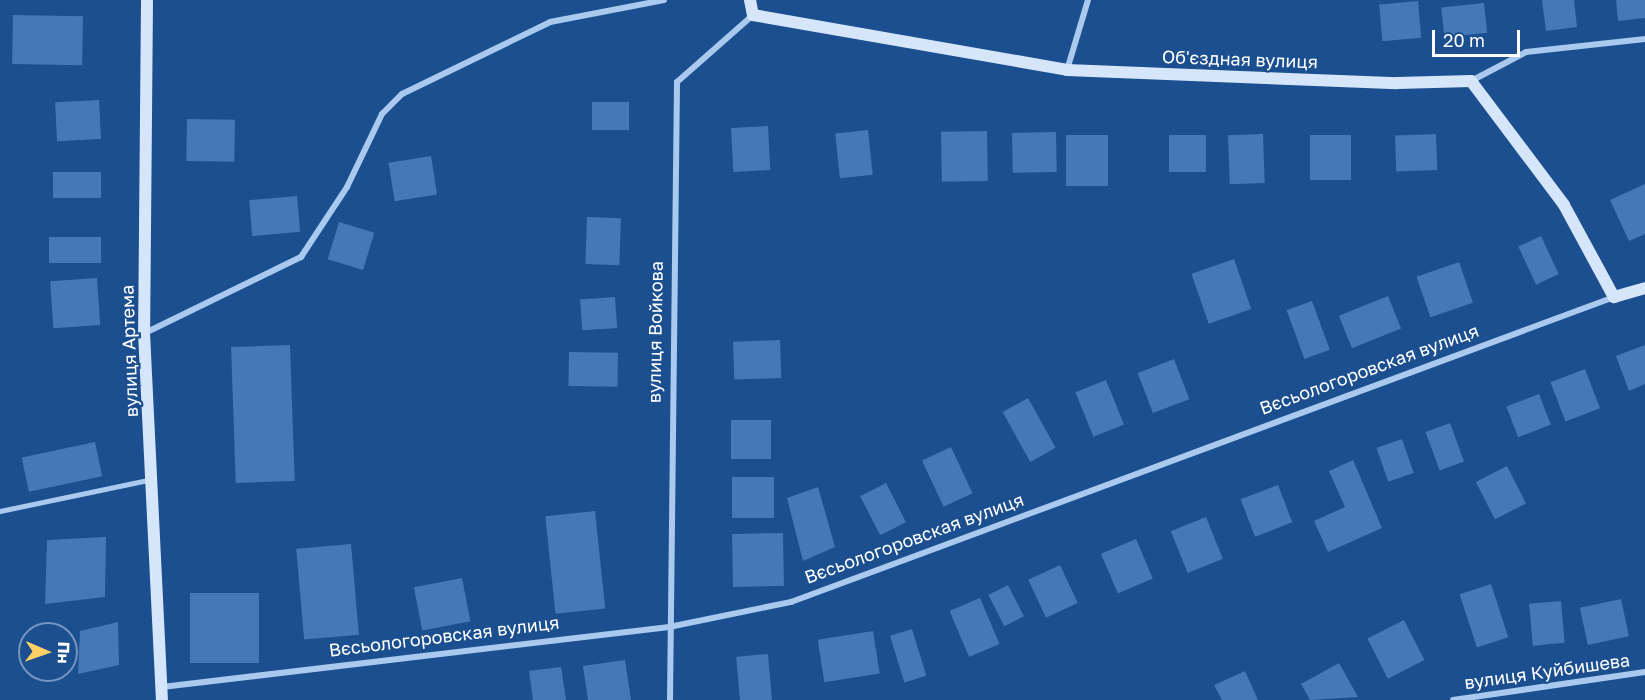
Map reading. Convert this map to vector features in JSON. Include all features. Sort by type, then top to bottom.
[{"type":"street","name":"вулиця Артема","points":[[147,0],[144,333],[162,694]]},
{"type":"street","points":[[144,333],[301,257],[347,187],[382,114],[402,94],[550,22],[664,0]]},
{"type":"street","points":[[750,0],[753,15]]},
{"type":"street","points":[[1067,70],[1088,0]]},
{"type":"street","name":"Об'єздная вулиця","points":[[753,15],[1067,70],[1397,83],[1471,81]]},
{"type":"street","name":"вулиця Войкова","points":[[670,700],[669,627],[677,82],[753,15]]},
{"type":"street","points":[[1614,297],[1564,205],[1471,81],[1526,52],[1645,39]]},
{"type":"street","name":"Вєсьологоровская вулиця","points":[[162,694],[669,627],[791,602],[1614,297],[1645,288]]},
{"type":"street","name":"вулиця Куйбишева","points":[[1454,700],[1645,672]]},
{"type":"lane","points":[[0,511],[151,480]]},
{"type":"building","points":[[1542,0],[1574,0],[1577,27],[1546,31]]},
{"type":"building","points":[[1616,0],[1645,0],[1645,18],[1618,21]]},
{"type":"building","points":[[1418,1],[1421,38],[1382,41],[1379,4]]},
{"type":"building","points":[[1484,3],[1487,33],[1444,37],[1441,7]]},
{"type":"building","points":[[13,15],[83,16],[82,65],[12,64]]},
{"type":"building","points":[[99,100],[101,139],[57,141],[55,102]]},
{"type":"building","points":[[592,102],[629,102],[629,130],[592,130]]},
{"type":"building","points":[[187,119],[235,120],[234,162],[186,161]]},
{"type":"building","points":[[768,126],[770,170],[733,172],[731,128]]},
{"type":"building","points":[[868,130],[873,175],[840,178],[835,133]]},
{"type":"building","points":[[987,131],[988,181],[942,182],[941,132]]},
{"type":"building","points":[[1056,132],[1057,172],[1013,173],[1012,133]]},
{"type":"building","points":[[1263,134],[1265,183],[1230,184],[1228,135]]},
{"type":"building","points":[[1436,134],[1437,170],[1396,171],[1395,135]]},
{"type":"building","points":[[1066,135],[1108,135],[1108,186],[1066,186]]},
{"type":"building","points":[[1169,135],[1206,135],[1206,172],[1169,172]]},
{"type":"building","points":[[1310,135],[1351,135],[1351,180],[1310,180]]},
{"type":"building","points":[[431,156],[437,195],[395,201],[389,163]]},
{"type":"building","points":[[53,172],[101,172],[101,198],[53,198]]},
{"type":"building","points":[[1645,184],[1645,234],[1629,241],[1610,200]]},
{"type":"building","points":[[297,196],[300,232],[252,236],[249,200]]},
{"type":"building","points":[[587,217],[621,218],[619,265],[585,264]]},
{"type":"building","points":[[339,222],[374,233],[363,270],[328,259]]},
{"type":"building","points":[[1541,236],[1559,274],[1536,285],[1518,247]]},
{"type":"building","points":[[49,237],[101,237],[101,263],[49,263]]},
{"type":"building","points":[[1234,259],[1251,309],[1209,324],[1191,274]]},
{"type":"building","points":[[1459,262],[1473,303],[1430,317],[1416,277]]},
{"type":"building","points":[[97,278],[100,325],[53,328],[50,281]]},
{"type":"building","points":[[1388,296],[1401,328],[1352,348],[1339,316]]},
{"type":"building","points":[[615,297],[617,328],[582,330],[580,299]]},
{"type":"building","points":[[1312,301],[1330,350],[1304,359],[1287,310]]},
{"type":"building","points":[[780,340],[781,378],[734,380],[733,342]]},
{"type":"building","points":[[290,345],[295,481],[236,483],[231,347]]},
{"type":"building","points":[[1645,345],[1645,384],[1629,391],[1616,356]]},
{"type":"building","points":[[569,352],[618,353],[617,387],[568,386]]},
{"type":"building","points":[[1174,359],[1189,399],[1153,413],[1138,373]]},
{"type":"building","points":[[1585,369],[1600,408],[1566,421],[1550,382]]},
{"type":"building","points":[[1106,380],[1124,425],[1093,437],[1075,392]]},
{"type":"building","points":[[1539,394],[1551,425],[1518,437],[1506,407]]},
{"type":"building","points":[[1028,398],[1056,448],[1030,462],[1003,412]]},
{"type":"building","points":[[731,420],[771,420],[771,459],[731,459]]},
{"type":"building","points":[[1450,423],[1464,462],[1440,470],[1426,432]]},
{"type":"building","points":[[1402,439],[1414,473],[1388,482],[1376,448]]},
{"type":"building","points":[[95,442],[102,476],[29,492],[22,458]]},
{"type":"building","points":[[951,447],[973,493],[944,507],[922,461]]},
{"type":"building","points":[[1353,460],[1382,528],[1328,552],[1314,521],[1345,507],[1329,471]]},
{"type":"building","points":[[1507,466],[1526,503],[1495,519],[1476,482]]},
{"type":"building","points":[[732,477],[774,477],[774,518],[732,518]]},
{"type":"building","points":[[886,483],[906,522],[880,535],[860,496]]},
{"type":"building","points":[[1278,485],[1292,522],[1255,537],[1241,499]]},
{"type":"building","points":[[818,487],[835,547],[803,561],[787,498]]},
{"type":"building","points":[[595,511],[605,608],[556,614],[545,516]]},
{"type":"building","points":[[1206,517],[1223,559],[1188,573],[1171,531]]},
{"type":"building","points":[[783,533],[784,586],[733,587],[732,534]]},
{"type":"building","points":[[106,537],[105,597],[45,604],[47,540]]},
{"type":"building","points":[[1136,539],[1153,579],[1118,593],[1101,554]]},
{"type":"building","points":[[351,544],[359,635],[304,639],[296,549]]},
{"type":"building","points":[[1060,565],[1078,603],[1046,618],[1028,580]]},
{"type":"building","points":[[462,578],[470,621],[422,631],[414,587]]},
{"type":"building","points":[[1491,584],[1508,637],[1477,647],[1460,594]]},
{"type":"building","points":[[1008,585],[1024,616],[1004,626],[988,595]]},
{"type":"building","points":[[190,593],[259,593],[259,663],[190,663]]},
{"type":"building","points":[[980,598],[1000,644],[969,657],[950,611]]},
{"type":"building","points":[[1621,599],[1629,636],[1588,645],[1580,608]]},
{"type":"building","points":[[1561,601],[1565,643],[1533,646],[1529,604]]},
{"type":"building","points":[[1404,620],[1424,660],[1388,679],[1367,639]]},
{"type":"building","points":[[118,622],[119,665],[78,674],[80,631]]},
{"type":"building","points":[[912,629],[926,676],[904,683],[890,636]]},
{"type":"building","points":[[873,631],[880,673],[824,682],[818,640]]},
{"type":"building","points":[[768,654],[772,700],[740,700],[736,657]]},
{"type":"building","points":[[625,660],[631,700],[588,700],[583,666]]},
{"type":"building","points":[[1339,663],[1358,697],[1310,700],[1301,684]]},
{"type":"building","points":[[561,667],[566,700],[533,700],[529,671]]},
{"type":"building","points":[[1245,671],[1258,700],[1222,700],[1214,685]]}]
